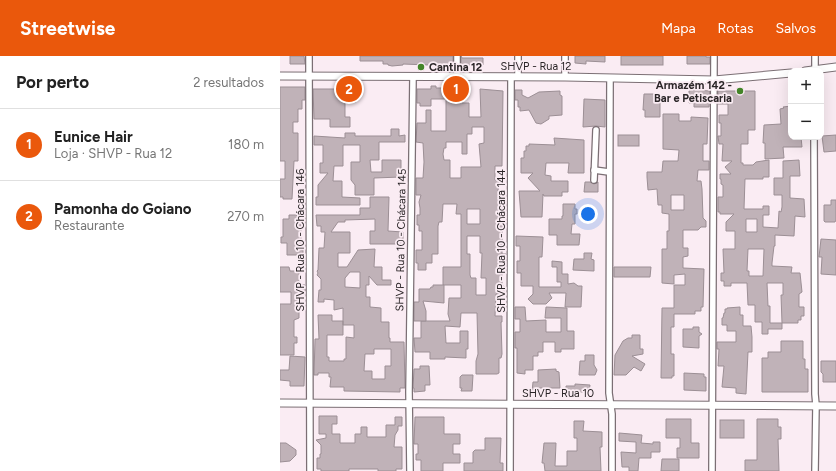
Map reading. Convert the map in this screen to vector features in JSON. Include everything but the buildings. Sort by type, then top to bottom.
[{"type":"street","name":"SHVP - Rua 10 - Chácara 146","points":[[309,56],[310,471]]},
{"type":"street","points":[[457,56],[457,77]]},
{"type":"street","name":"SHVP - Rua 10 - Chácara 144","points":[[510,471],[514,77],[518,56]]},
{"type":"street","points":[[565,56],[565,77]]},
{"type":"street","points":[[712,471],[714,56]]},
{"type":"street","points":[[815,56],[815,68]]},
{"type":"street","points":[[824,69],[836,67]]},
{"type":"street","name":"SHVP - Rua 12","points":[[280,76],[565,77],[714,80],[788,73]]},
{"type":"street","name":"SHVP - Rua 10 - Chácara 145","points":[[410,471],[413,77]]},
{"type":"street","points":[[610,78],[609,392],[612,414],[612,471]]},
{"type":"street","points":[[594,180],[596,130]]},
{"type":"street","points":[[814,140],[815,471]]},
{"type":"street","points":[[594,170],[609,172]]},
{"type":"street","name":"SHVP - Rua 10","points":[[280,403],[610,405],[712,404],[836,406]]},
{"type":"place","name":"Cantina 12","points":[[421,67]]},
{"type":"place","name":"Pamonha do Goiano","points":[[349,89]]},
{"type":"place","name":"Eunice Hair","points":[[456,89]]},
{"type":"place","name":"Armazém 142 - Bar e Petiscaria","points":[[740,91]]}]
